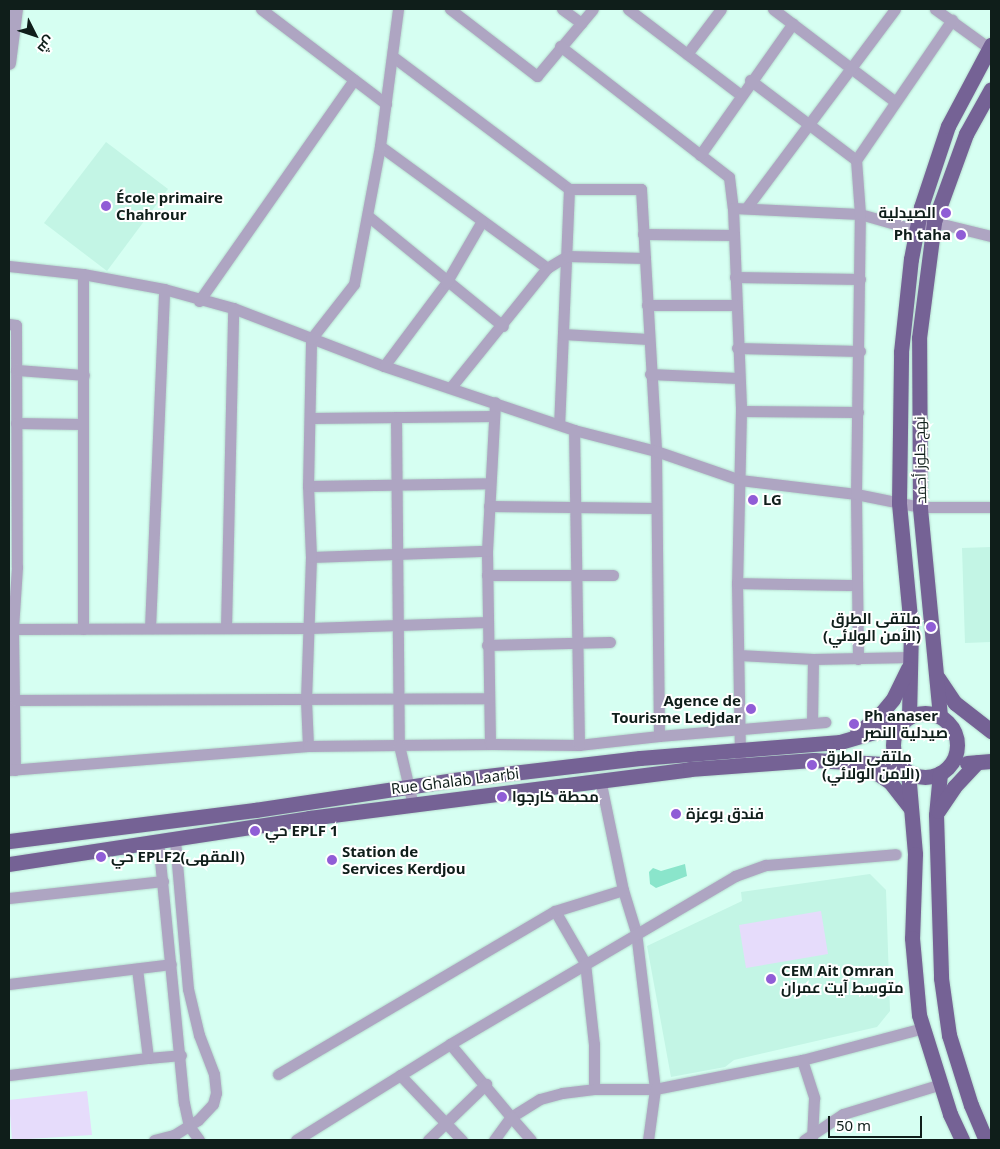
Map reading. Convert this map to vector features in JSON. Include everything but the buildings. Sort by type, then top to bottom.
[{"type":"main road","name":"نهج حلوز أحمد","points":[[905,720],[911,657],[900,503],[901,352],[916,230],[920,207],[948,126],[990,46]]},
{"type":"main road","name":"نهج حلوز أحمد","points":[[945,719],[936,675],[920,507],[919,338],[934,222],[966,134],[991,89]]},
{"type":"main road","points":[[840,742],[860,731],[888,705],[904,679],[911,657]]},
{"type":"main road","points":[[936,675],[955,702],[991,732]]},
{"type":"main road","points":[[958,1139],[923,1028],[912,938],[912,813],[904,768],[893,744],[905,720],[919,713],[991,732]]},
{"type":"main road","points":[[945,719],[954,730],[958,748],[946,769],[936,815],[941,978],[949,1035],[971,1105],[986,1140]]},
{"type":"main road","name":"Rue Ghalab Laarbi","points":[[9,841],[285,805],[409,786],[640,758],[840,742],[905,720]]},
{"type":"main road","points":[[640,758],[642,774]]},
{"type":"main road","points":[[859,761],[890,782],[912,813]]},
{"type":"main road","name":"Rue Ghalab Laarbi","points":[[9,864],[288,821],[642,774],[741,765],[859,761],[904,768]]},
{"type":"main road","points":[[904,768],[918,776],[984,762]]},
{"type":"main road","points":[[936,815],[954,787],[984,762]]},
{"type":"main road","points":[[285,805],[288,821]]},
{"type":"street","points":[[9,63],[16,9]]},
{"type":"street","points":[[262,9],[386,104]]},
{"type":"street","points":[[308,746],[306,700],[311,557],[308,486],[311,339],[354,284],[380,146],[398,9]]},
{"type":"street","points":[[450,9],[537,76],[560,46],[593,9]]},
{"type":"street","points":[[562,9],[581,23]]},
{"type":"street","points":[[628,9],[740,95]]},
{"type":"street","points":[[687,54],[721,9]]},
{"type":"street","points":[[773,9],[894,101]]},
{"type":"street","points":[[747,207],[895,9]]},
{"type":"street","points":[[935,9],[990,46]]},
{"type":"street","points":[[858,659],[856,494],[860,351],[860,214],[856,160],[894,101],[952,20]]},
{"type":"street","points":[[700,154],[750,80],[793,23]]},
{"type":"street","points":[[560,46],[729,177],[734,208],[738,378],[741,411],[737,583],[739,750],[741,765]]},
{"type":"street","points":[[392,56],[569,189],[641,190],[650,374],[656,450],[655,508],[659,736]]},
{"type":"street","points":[[200,301],[354,80]]},
{"type":"street","points":[[750,80],[856,160]]},
{"type":"street","points":[[380,146],[547,268]]},
{"type":"street","points":[[559,424],[569,189]]},
{"type":"street","points":[[734,208],[747,207],[860,214],[916,230],[934,222],[991,236]]},
{"type":"street","points":[[368,216],[446,283],[502,326]]},
{"type":"street","points":[[384,366],[446,283],[482,221]]},
{"type":"street","points":[[644,234],[734,236]]},
{"type":"street","points":[[451,387],[547,268],[567,256],[645,258]]},
{"type":"street","points":[[9,266],[83,274],[164,290],[200,301],[233,308],[384,366],[574,430],[656,450],[740,480],[856,494],[920,507],[991,507]]},
{"type":"street","points":[[83,274],[83,628]]},
{"type":"street","points":[[735,278],[860,279]]},
{"type":"street","points":[[150,628],[164,290]]},
{"type":"street","points":[[647,305],[736,305]]},
{"type":"street","points":[[226,628],[233,308]]},
{"type":"street","points":[[9,324],[16,325],[16,423],[11,629],[15,700],[12,770],[308,746],[579,745],[739,727],[825,722]]},
{"type":"street","points":[[563,334],[648,339]]},
{"type":"street","points":[[738,348],[860,351]]},
{"type":"street","points":[[16,370],[84,375]]},
{"type":"street","points":[[650,374],[738,378]]},
{"type":"street","points":[[490,744],[487,551],[495,402]]},
{"type":"street","points":[[741,411],[858,412]]},
{"type":"street","points":[[310,418],[494,416]]},
{"type":"street","points":[[396,417],[399,745],[413,805]]},
{"type":"street","points":[[16,423],[83,424]]},
{"type":"street","points":[[574,430],[579,745]]},
{"type":"street","points":[[308,486],[490,483]]},
{"type":"street","points":[[489,506],[655,508]]},
{"type":"street","points":[[311,557],[487,551]]},
{"type":"street","points":[[487,574],[613,575]]},
{"type":"street","points":[[737,583],[857,585]]},
{"type":"street","points":[[11,629],[310,628],[488,622]]},
{"type":"street","points":[[487,644],[610,642]]},
{"type":"street","points":[[739,655],[858,659],[911,657]]},
{"type":"street","points":[[812,723],[813,658]]},
{"type":"street","points":[[15,700],[488,698]]},
{"type":"street","points":[[600,780],[623,890],[636,932],[655,1089],[648,1140]]},
{"type":"street","points":[[154,1140],[189,1126],[213,1104],[217,1084],[199,1035],[188,989],[175,839]]},
{"type":"street","points":[[158,840],[180,1055],[182,1093],[189,1126],[199,1140]]},
{"type":"street","points":[[304,1139],[450,1044],[636,932],[735,876],[766,865],[896,854]]},
{"type":"street","points":[[9,898],[163,881]]},
{"type":"street","points":[[278,1074],[554,911],[623,890]]},
{"type":"street","points":[[554,911],[585,963],[594,1044],[594,1089]]},
{"type":"street","points":[[9,984],[171,964]]},
{"type":"street","points":[[137,969],[148,1058]]},
{"type":"street","points":[[494,1140],[511,1117],[540,1099],[594,1089],[655,1089],[802,1060],[923,1028]]},
{"type":"street","points":[[450,1044],[486,1084],[531,1140]]},
{"type":"street","points":[[9,1075],[180,1055]]},
{"type":"street","points":[[802,1060],[814,1098],[809,1138]]},
{"type":"street","points":[[400,1076],[462,1140]]},
{"type":"street","points":[[428,1140],[486,1084]]},
{"type":"street","points":[[809,1138],[843,1114],[940,1084]]},
{"type":"shaded area","name":"École primaire Chahrour","points":[[106,142],[168,189],[107,271],[44,223]]},
{"type":"shaded area","points":[[991,547],[991,642],[965,643],[962,548]]},
{"type":"shaded area","points":[[685,864],[687,876],[656,888],[650,884],[649,872],[653,868],[661,871]]},
{"type":"shaded area","name":"CEM Ait Omran متوسط آيت عمران","points":[[870,874],[886,890],[890,1011],[877,1027],[734,1060],[725,1067],[671,1077],[647,946],[742,901],[741,892]]},
{"type":"shaded area","points":[[821,911],[828,954],[746,968],[739,925]]},
{"type":"shaded area","points":[[87,1091],[92,1135],[12,1140],[9,1100]]},
{"type":"place","name":"École primaire Chahrour","points":[[106,206]]},
{"type":"place","name":"الصيدلية","points":[[946,213]]},
{"type":"place","name":"Ph taha","points":[[961,235]]},
{"type":"place","name":"LG","points":[[753,500]]},
{"type":"place","name":"ملتقى الطرق (الأمن الولائي)","points":[[931,627]]},
{"type":"place","name":"Agence de Tourisme Ledjdar","points":[[751,709]]},
{"type":"place","name":"Ph anaser صيدلية النصر","points":[[854,724]]},
{"type":"place","name":"ملتقى الطرق (الامن الولائي)","points":[[812,765]]},
{"type":"place","name":"محطة كارجوا","points":[[502,797]]},
{"type":"place","name":"فندق بوعزة","points":[[676,814]]},
{"type":"place","name":"حي EPLF 1","points":[[255,831]]},
{"type":"place","name":"حي EPLF2(المقهى)","points":[[101,857]]},
{"type":"place","name":"Station de Services Kerdjou","points":[[332,860]]},
{"type":"place","name":"CEM Ait Omran متوسط آيت عمران","points":[[771,979]]}]
